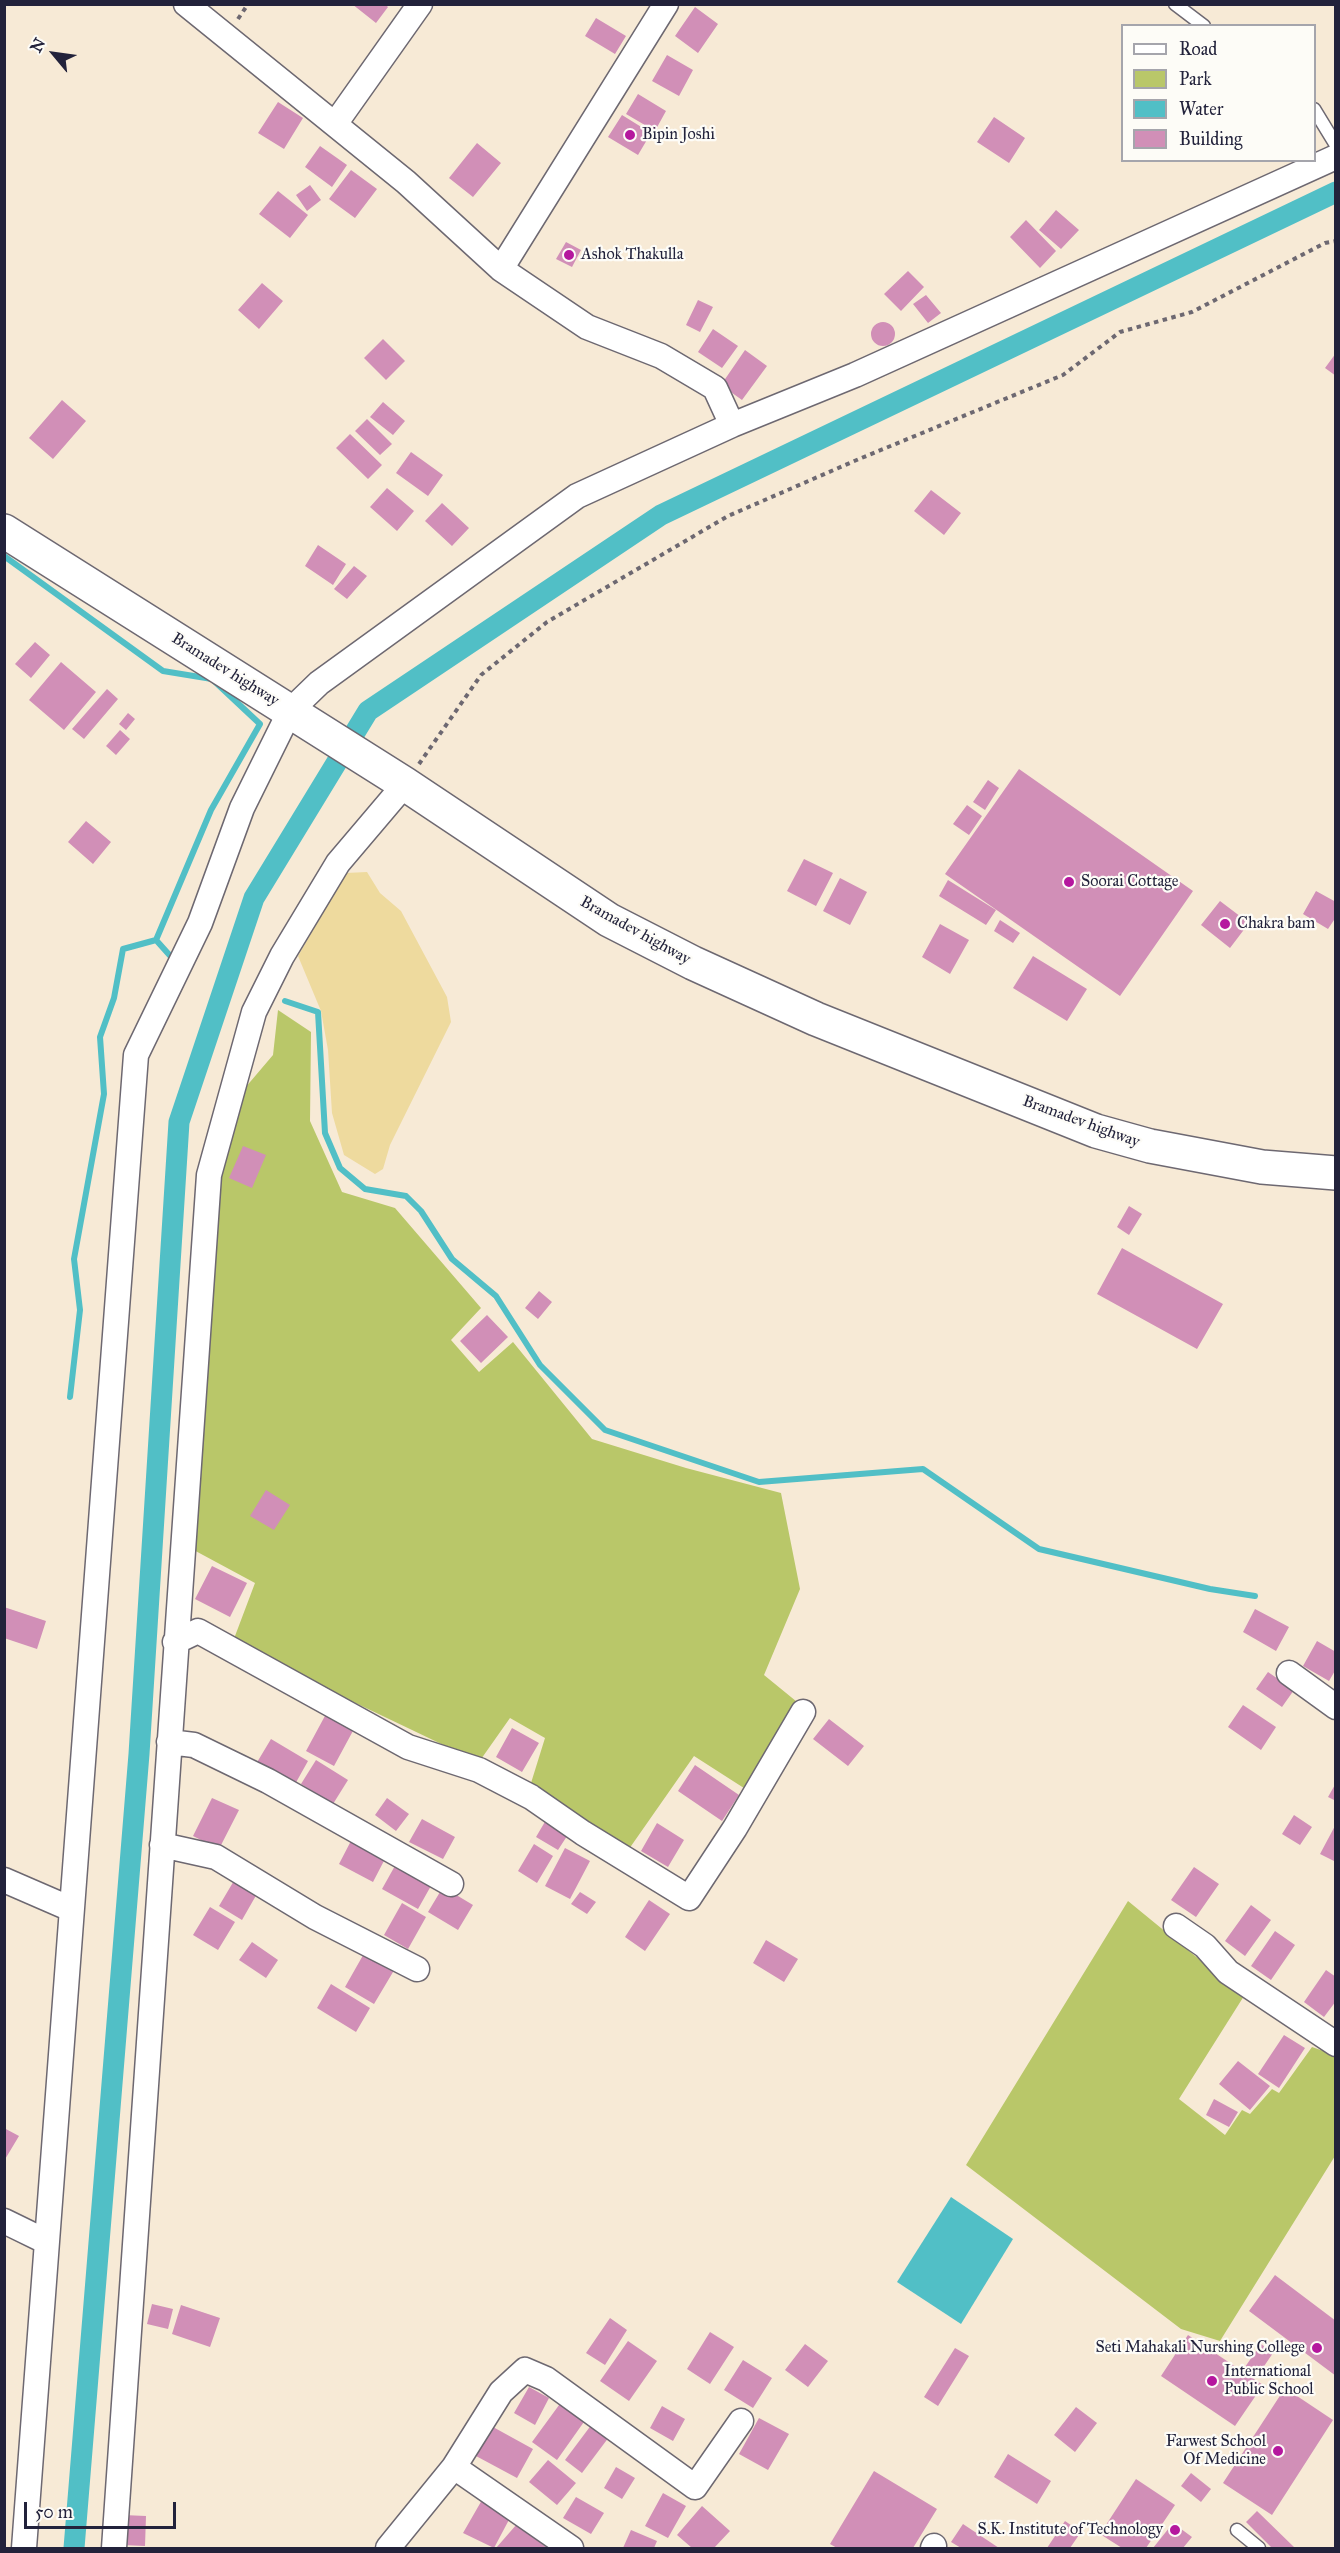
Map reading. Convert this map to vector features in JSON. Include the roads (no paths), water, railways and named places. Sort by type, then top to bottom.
[{"type":"street","points":[[186,4],[406,182],[501,269],[587,327],[661,356],[715,387],[732,425]]},
{"type":"street","points":[[334,124],[420,4]]},
{"type":"street","points":[[501,269],[666,4]]},
{"type":"street","points":[[24,2548],[45,2241],[136,1055],[200,922],[242,808],[294,713],[319,682],[577,496],[732,425],[865,370],[1335,157]]},
{"type":"street","name":"Bramadev highway","points":[[4,531],[400,781],[609,920],[693,963],[816,1019],[1096,1131],[1150,1146],[1262,1167],[1335,1173]]},
{"type":"street","points":[[114,2548],[209,1175],[254,1012],[282,956],[339,863],[400,781]]},
{"type":"street","points":[[175,1642],[198,1631],[408,1747],[479,1770],[531,1797],[583,1833],[688,1898],[735,1828],[803,1712]]},
{"type":"street","points":[[1289,1673],[1335,1707]]},
{"type":"street","points":[[169,1742],[194,1745],[268,1782],[451,1884]]},
{"type":"street","points":[[162,1845],[216,1857],[315,1917],[417,1969]]},
{"type":"street","points":[[4,1880],[71,1909]]},
{"type":"street","points":[[1176,1926],[1205,1946],[1228,1972],[1335,2044]]},
{"type":"street","points":[[4,2221],[45,2241]]},
{"type":"street","points":[[388,2548],[454,2467],[501,2392],[525,2370],[546,2379],[695,2487],[741,2421]]},
{"type":"street","points":[[454,2467],[571,2548]]},
{"type":"lane","points":[[1175,4],[1201,24]]},
{"type":"lane","points":[[1316,112],[1335,145]]},
{"type":"lane","points":[[1238,2530],[1259,2548]]},
{"type":"water","points":[[951,2197],[1013,2239],[961,2324],[897,2282]]},
{"type":"waterway","points":[[74,2548],[139,1754],[179,1122],[254,898],[368,711],[661,515],[1336,192]]},
{"type":"waterway","points":[[4,556],[163,671],[212,679],[260,724],[211,810],[156,940]]},
{"type":"waterway","points":[[70,1397],[80,1310],[74,1259],[104,1094],[100,1037],[114,998],[123,949],[156,940],[173,959]]},
{"type":"waterway","points":[[285,1001],[318,1012],[325,1133],[340,1168],[365,1189],[406,1196],[421,1211],[452,1259],[496,1296],[540,1365],[605,1430],[759,1482],[923,1469],[1039,1549],[1210,1589],[1255,1596]]},
{"type":"place","name":"Bipin Joshi","points":[[630,135]]},
{"type":"place","name":"Ashok Thakulla","points":[[569,255]]},
{"type":"place","name":"Soorai Cottage","points":[[1069,882]]},
{"type":"place","name":"Chakra bam","points":[[1225,924]]},
{"type":"place","name":"Seti Mahakali Nurshing College","points":[[1317,2348]]},
{"type":"place","name":"International Public School","points":[[1212,2381]]},
{"type":"place","name":"Farwest School Of Medicine","points":[[1278,2451]]},
{"type":"place","name":"S.K. Institute of Technology","points":[[1175,2530]]}]
